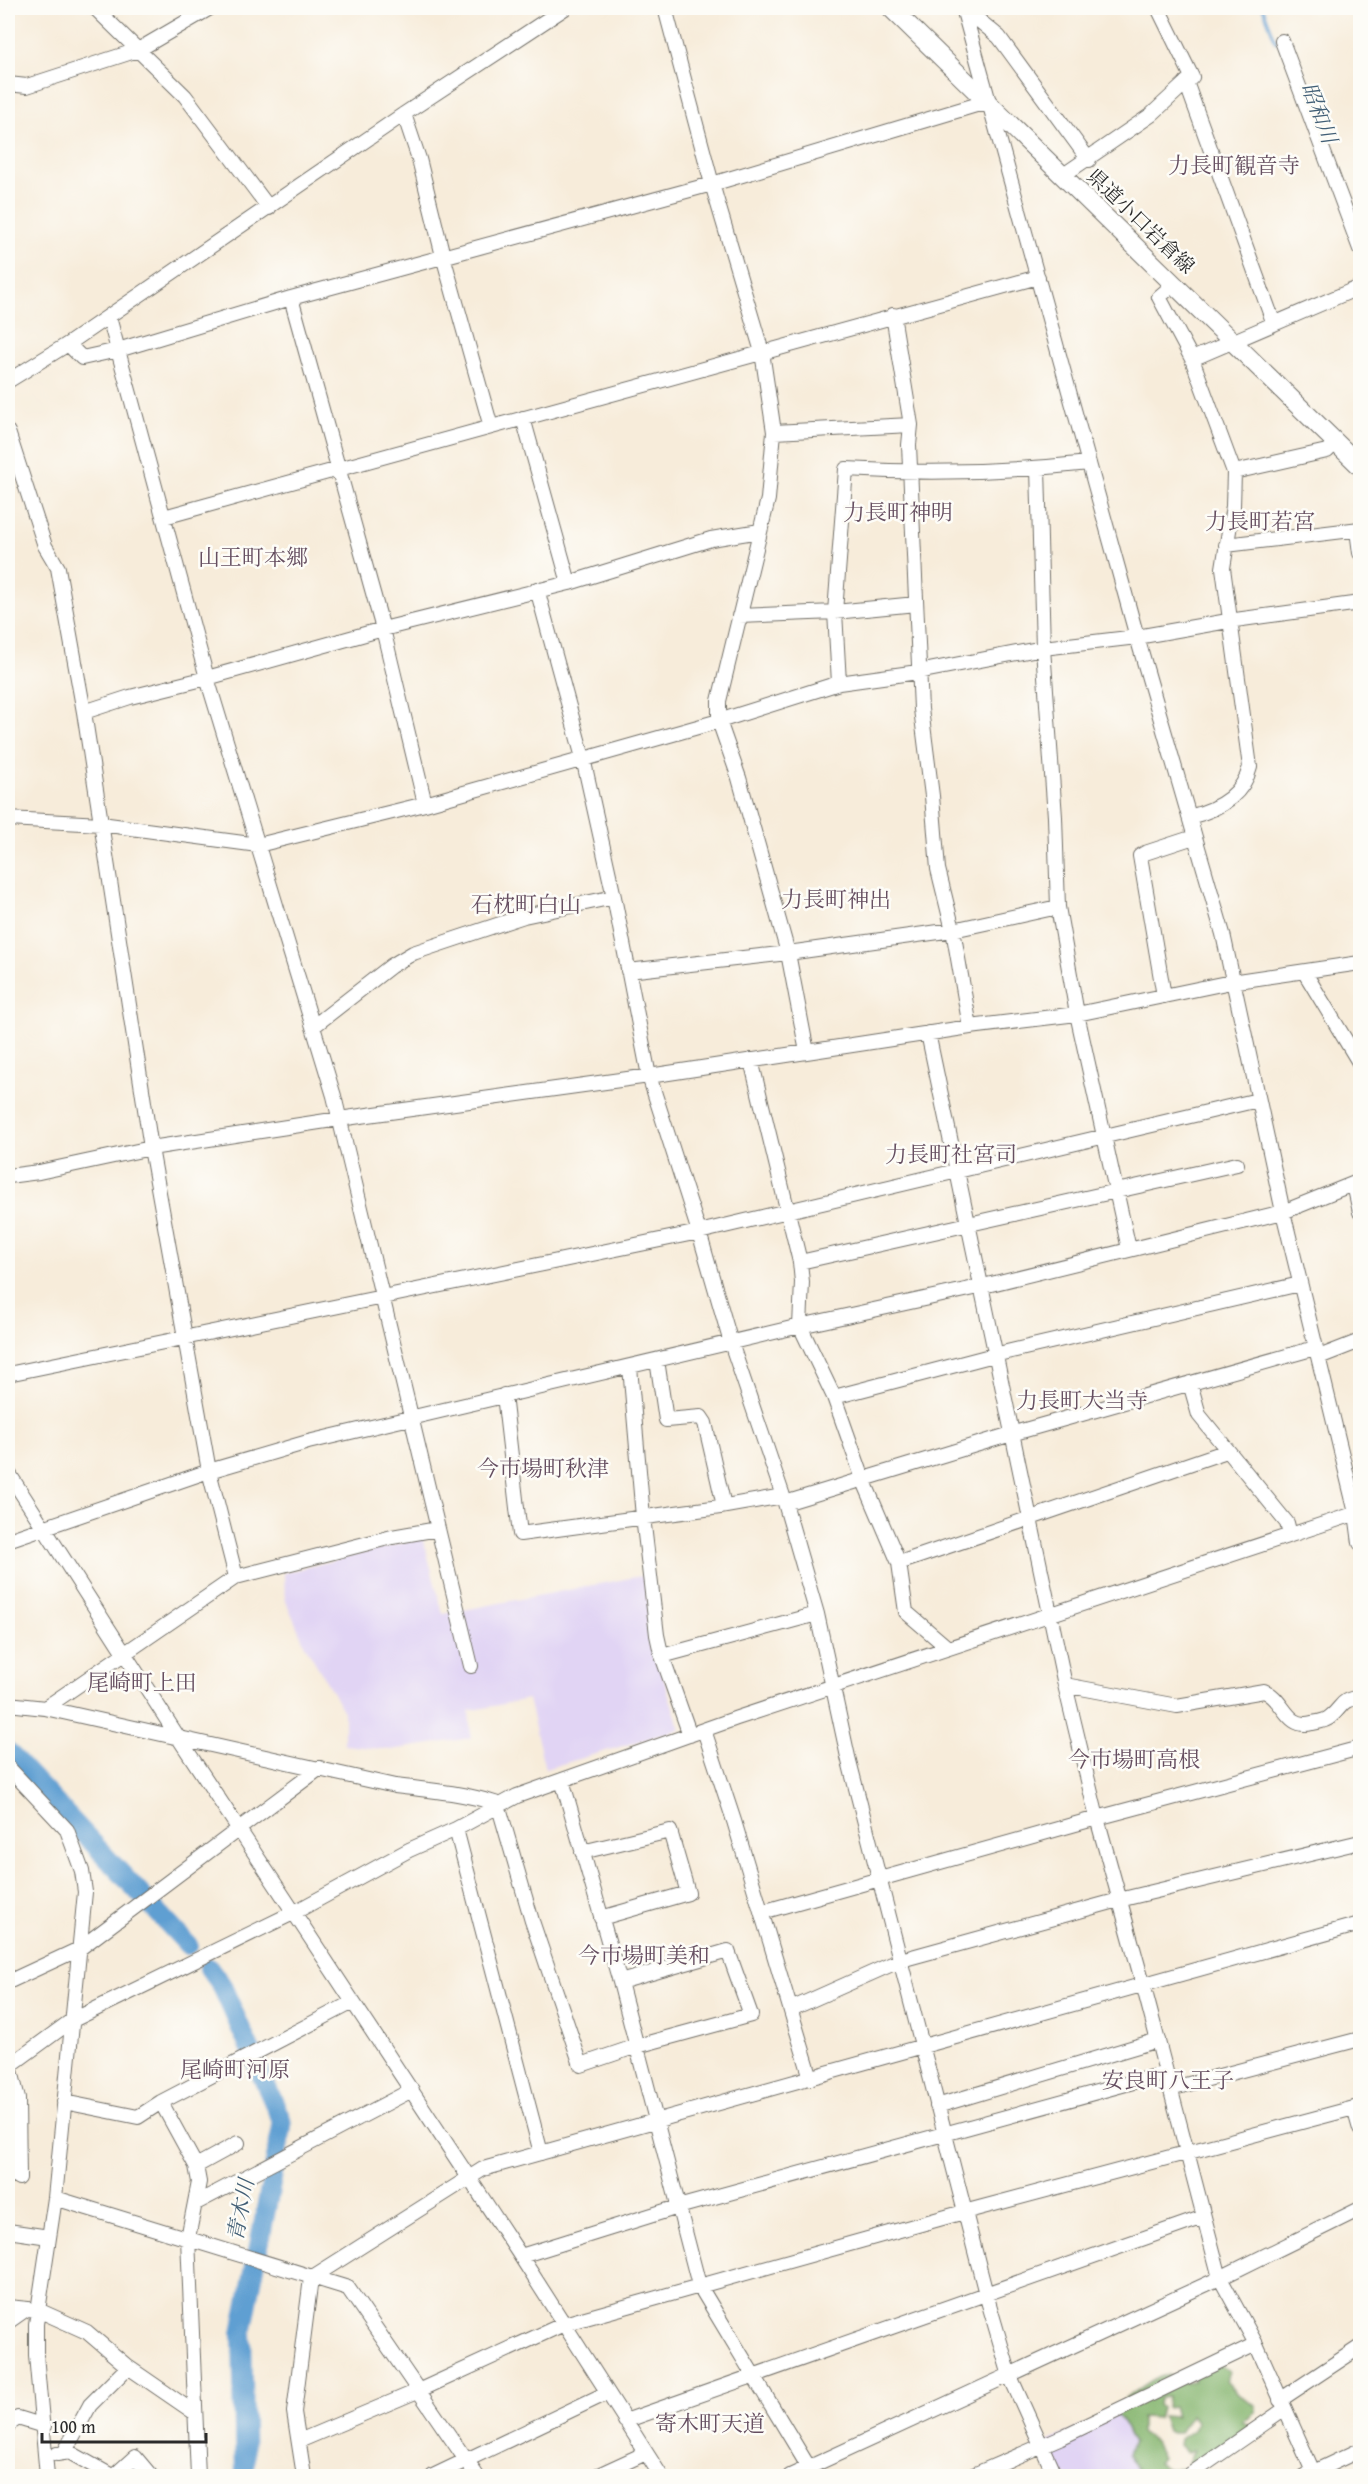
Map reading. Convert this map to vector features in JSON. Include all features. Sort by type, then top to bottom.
[{"type":"main road","name":"県道小口岩倉線","points":[[891,8],[1360,466]]},
{"type":"street","points":[[95,8],[184,96],[269,208]]},
{"type":"street","points":[[8,84],[27,86],[138,50],[210,8]]},
{"type":"street","points":[[8,381],[109,317],[404,114],[565,8]]},
{"type":"street","points":[[666,8],[712,184],[762,352],[774,432],[775,448],[768,499],[719,701],[719,721],[739,778],[788,953],[807,1052]]},
{"type":"street","points":[[963,8],[1137,637],[1222,934],[1283,1212],[1358,1513],[1360,1543]]},
{"type":"street","points":[[963,8],[999,37],[1089,160]]},
{"type":"street","points":[[1062,176],[1089,160],[1151,115],[1192,77],[1158,8]]},
{"type":"street","points":[[1282,41],[1360,249]]},
{"type":"street","points":[[1186,82],[1274,324]]},
{"type":"street","points":[[68,344],[82,358],[118,350],[291,298],[712,184],[975,105],[991,105]]},
{"type":"street","points":[[404,114],[419,159],[443,256],[491,427]]},
{"type":"street","points":[[164,517],[1038,277]]},
{"type":"street","points":[[1173,285],[1159,297],[1192,359],[1234,472],[1233,506],[1223,568],[1228,621],[1250,767],[1247,780],[1236,793],[1205,813],[1190,817]]},
{"type":"street","points":[[1192,359],[1231,340],[1360,287]]},
{"type":"street","points":[[291,298],[382,629],[426,804]]},
{"type":"street","points":[[893,315],[910,425],[918,672],[938,869],[953,930],[970,1027]]},
{"type":"street","points":[[109,317],[207,678],[314,1026],[339,1119],[471,1666]]},
{"type":"street","points":[[523,418],[569,583]]},
{"type":"street","points":[[774,432],[910,425]]},
{"type":"street","points":[[8,432],[45,546],[58,568],[84,712],[151,1148],[208,1471],[236,1577]]},
{"type":"street","points":[[1234,472],[1327,451],[1336,442]]},
{"type":"street","points":[[839,683],[835,612],[846,469],[912,473],[1038,468],[1089,463]]},
{"type":"street","points":[[1038,468],[1043,648],[1055,817],[1058,907],[1077,1014],[1129,1249]]},
{"type":"street","points":[[1227,545],[1359,530],[1360,553]]},
{"type":"street","points":[[84,712],[130,697],[382,629],[537,589],[569,583],[711,539],[760,531]]},
{"type":"street","points":[[537,589],[583,758],[614,897],[649,1076],[699,1232],[731,1343],[784,1499],[817,1614],[879,1880],[986,2294],[1010,2376],[1055,2476]]},
{"type":"street","points":[[8,819],[101,824],[258,845],[426,804],[719,721],[839,683],[918,672],[1043,648],[1137,637],[1228,621],[1360,603]]},
{"type":"street","points":[[739,616],[835,612],[916,604]]},
{"type":"street","points":[[1164,996],[1140,856],[1194,837]]},
{"type":"street","points":[[314,1026],[391,966],[413,953],[524,916],[614,897]]},
{"type":"street","points":[[628,971],[788,953],[953,930],[1058,907]]},
{"type":"street","points":[[8,1176],[39,1172],[151,1148],[339,1119],[649,1076],[970,1027],[1077,1014],[1231,982],[1305,973],[1360,963]]},
{"type":"street","points":[[1305,973],[1360,1064]]},
{"type":"street","points":[[928,1033],[1065,1685],[1097,1818],[1220,2278],[1256,2344],[1311,2475],[1360,2450]]},
{"type":"street","points":[[751,1060],[800,1262],[802,1282],[800,1326],[834,1397],[863,1479],[899,1563],[906,1612],[948,1648]]},
{"type":"street","points":[[8,1374],[699,1232],[1258,1100]]},
{"type":"street","points":[[800,1262],[1237,1164]]},
{"type":"street","points":[[8,1540],[208,1471],[308,1442],[800,1326],[981,1287],[1283,1212],[1357,1182],[1360,1212]]},
{"type":"street","points":[[834,1397],[994,1355],[1300,1284]]},
{"type":"street","points":[[504,1395],[520,1534],[784,1499],[863,1479],[1190,1383],[1360,1341]]},
{"type":"street","points":[[657,1360],[666,1420],[700,1417],[705,1423],[724,1506]]},
{"type":"street","points":[[630,1367],[643,1517],[657,1635],[662,1656],[690,1735]]},
{"type":"street","points":[[1190,1383],[1199,1415],[1287,1523],[1290,1535]]},
{"type":"street","points":[[899,1563],[1227,1451]]},
{"type":"street","points":[[8,1472],[178,1737],[521,2256],[661,2476]]},
{"type":"street","points":[[8,2171],[19,2178],[18,2099],[8,2063],[71,2021],[295,1912],[409,1850],[456,1829],[498,1804],[704,1730],[1358,1513]]},
{"type":"street","points":[[45,1708],[236,1577],[392,1537],[438,1529]]},
{"type":"street","points":[[662,1656],[817,1614]]},
{"type":"street","points":[[1065,1685],[1177,1706],[1264,1690],[1272,1695],[1290,1718],[1298,1724],[1308,1724],[1329,1718],[1345,1700],[1360,1698]]},
{"type":"street","points":[[8,1701],[395,1786],[474,1796],[498,1804]]},
{"type":"street","points":[[704,1730],[762,1912],[811,2078]]},
{"type":"street","points":[[762,1912],[1097,1818],[1360,1748]]},
{"type":"street","points":[[8,1767],[67,1830],[77,1853],[85,1892],[55,2198],[49,2237],[31,2310],[44,2426],[47,2476]]},
{"type":"street","points":[[8,1982],[79,1949],[320,1768]]},
{"type":"street","points":[[562,1780],[620,1982],[699,2285],[812,2472]]},
{"type":"street","points":[[498,1804],[532,1921],[581,2065],[637,2046],[751,2015],[728,1951],[620,1982]]},
{"type":"street","points":[[456,1829],[541,2154]]},
{"type":"street","points":[[582,1852],[670,1831],[688,1893],[601,1918]]},
{"type":"street","points":[[791,2009],[901,1960],[1119,1900],[1360,1842]]},
{"type":"street","points":[[304,2476],[294,2412],[312,2278],[483,2169],[1360,1924]]},
{"type":"street","points":[[64,2102],[138,2117],[161,2102],[353,2002]]},
{"type":"street","points":[[1170,2089],[1360,2039]]},
{"type":"street","points":[[937,2106],[1158,2040]]},
{"type":"street","points":[[521,2256],[678,2207],[1166,2073]]},
{"type":"street","points":[[196,2203],[412,2090]]},
{"type":"street","points":[[161,2102],[196,2166],[199,2182],[188,2238],[198,2476]]},
{"type":"street","points":[[299,2441],[420,2390],[564,2324],[964,2212],[1354,2108],[1360,2129]]},
{"type":"street","points":[[196,2166],[238,2144]]},
{"type":"street","points":[[55,2198],[348,2288],[477,2476]]},
{"type":"street","points":[[790,2476],[812,2472],[1360,2209]]},
{"type":"street","points":[[625,2421],[1204,2217]]},
{"type":"street","points":[[8,2231],[49,2237]]},
{"type":"street","points":[[8,2307],[31,2310],[87,2332],[128,2367],[195,2413]]},
{"type":"street","points":[[8,2322],[31,2310]]},
{"type":"street","points":[[971,2476],[1256,2344]]},
{"type":"street","points":[[1188,2476],[1360,2347]]},
{"type":"street","points":[[64,2453],[90,2405],[128,2367]]},
{"type":"street","points":[[433,2476],[607,2393]]},
{"type":"street","points":[[8,2425],[18,2418],[44,2426]]},
{"type":"street","points":[[46,2454],[69,2452],[113,2476],[135,2457],[151,2476]]},
{"type":"street","points":[[596,2476],[646,2453]]},
{"type":"shaded area","points":[[423,1538],[443,1614],[646,1575],[654,1649],[680,1729],[545,1769],[528,1699],[469,1711],[471,1738],[391,1750],[344,1745],[344,1712],[305,1645],[285,1599],[284,1573]]},
{"type":"shaded area","points":[[1121,2408],[1152,2476],[1055,2476],[1041,2445]]},
{"type":"green space","points":[[1216,2363],[1229,2372],[1226,2381],[1238,2394],[1256,2405],[1256,2411],[1241,2422],[1247,2424],[1250,2433],[1196,2467],[1188,2463],[1194,2450],[1187,2453],[1179,2445],[1180,2439],[1193,2430],[1197,2422],[1190,2415],[1180,2433],[1167,2431],[1162,2416],[1176,2417],[1173,2407],[1166,2408],[1167,2397],[1159,2398],[1158,2405],[1161,2408],[1158,2418],[1141,2417],[1141,2433],[1154,2442],[1162,2458],[1158,2463],[1167,2469],[1184,2469],[1185,2476],[1135,2476],[1137,2468],[1128,2455],[1133,2442],[1123,2422],[1113,2412],[1152,2380],[1170,2375],[1186,2384],[1195,2381],[1193,2374]]},
{"type":"waterway","name":"昭和川","points":[[1263,8],[1276,42]]},
{"type":"waterway","name":"昭和川","points":[[1357,253],[1360,262]]},
{"type":"waterway","name":"青木川","points":[[8,1752],[188,1945]]},
{"type":"waterway","name":"青木川","points":[[209,1968],[221,1984],[281,2119],[282,2127],[242,2333],[245,2476]]},
{"type":"district","name":"力長町観音寺","points":[[1234,165]]},
{"type":"district","name":"力長町神明","points":[[898,512]]},
{"type":"district","name":"力長町若宮","points":[[1260,521]]},
{"type":"district","name":"山王町本郷","points":[[253,557]]},
{"type":"district","name":"力長町神出","points":[[836,899]]},
{"type":"district","name":"石枕町白山","points":[[526,904]]},
{"type":"district","name":"力長町社宮司","points":[[951,1154]]},
{"type":"district","name":"力長町大当寺","points":[[1082,1400]]},
{"type":"district","name":"今市場町秋津","points":[[543,1468]]},
{"type":"district","name":"尾崎町上田","points":[[142,1682]]},
{"type":"district","name":"今市場町高根","points":[[1134,1759]]},
{"type":"district","name":"今市場町美和","points":[[644,1955]]},
{"type":"district","name":"尾崎町河原","points":[[235,2069]]},
{"type":"district","name":"安良町八王子","points":[[1168,2080]]},
{"type":"district","name":"寄木町天道","points":[[710,2423]]}]
